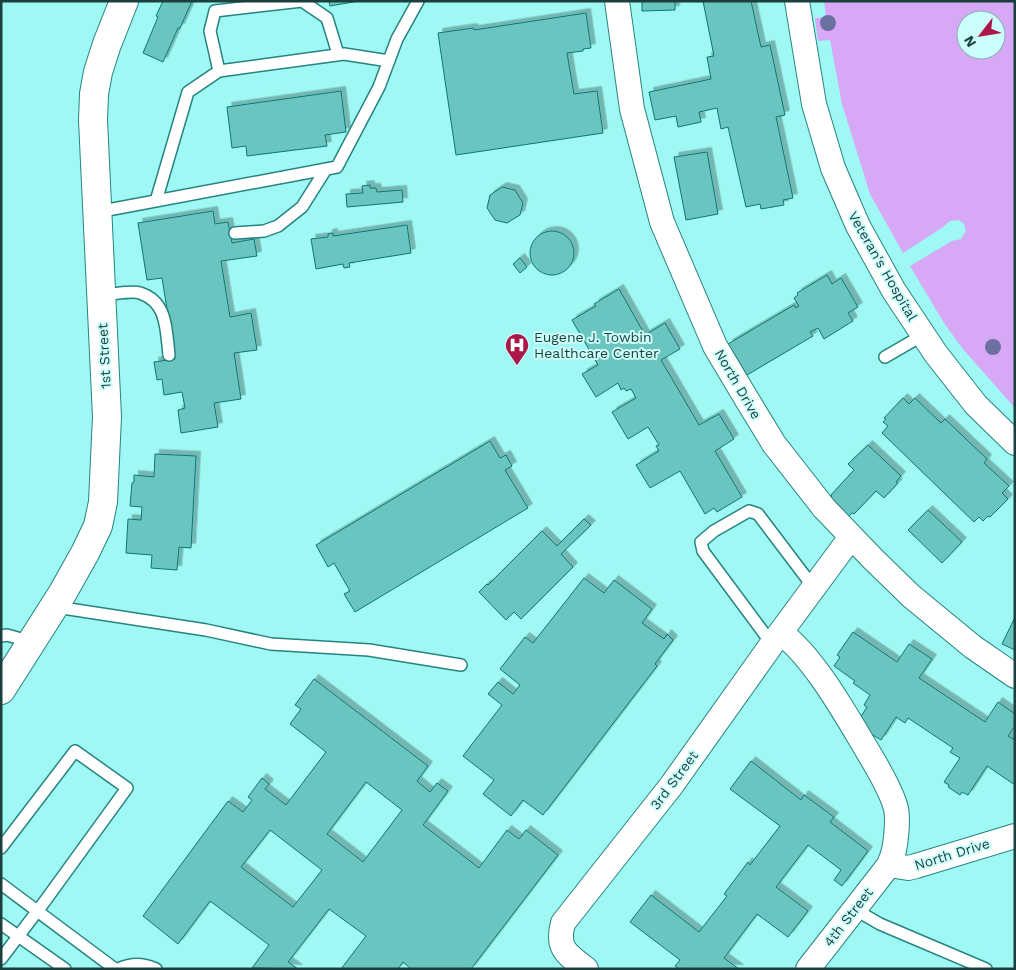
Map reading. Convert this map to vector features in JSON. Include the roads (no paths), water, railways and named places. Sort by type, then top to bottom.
[{"type":"street","name":"1st Street","points":[[1,690],[54,607],[85,553],[98,526],[103,502],[107,417],[93,120],[94,94],[107,44],[124,1]]},
{"type":"street","name":"North Drive","points":[[616,1],[632,109],[662,222],[715,346],[774,444],[824,508],[873,560],[918,601],[973,648],[1015,676]]},
{"type":"street","name":"Veteran's Hospital","points":[[797,1],[814,104],[834,168],[858,226],[894,291],[936,354],[976,405],[1015,442]]},
{"type":"street","name":"3rd Street","points":[[586,969],[570,957],[564,949],[559,936],[563,923],[671,786],[776,638],[851,537]]},
{"type":"street","name":"North Drive","points":[[776,638],[790,639],[811,664],[846,715],[881,775],[895,805],[897,816],[893,854],[889,865],[908,868],[1015,836]]},
{"type":"street","name":"4th Street","points":[[808,969],[889,865]]},
{"type":"lane","points":[[219,71],[210,31],[215,11],[302,1],[327,18],[338,54]]},
{"type":"lane","points":[[97,212],[338,167],[380,88],[397,39],[418,1]]},
{"type":"lane","points":[[156,201],[188,92],[219,71],[338,54],[389,61]]},
{"type":"lane","points":[[235,233],[264,231],[278,226],[302,207],[326,169]]},
{"type":"lane","points":[[101,295],[139,292],[158,304],[164,317],[169,355]]},
{"type":"lane","points":[[886,357],[923,335]]},
{"type":"lane","points":[[776,638],[703,551],[701,542],[714,531],[749,510],[758,514],[814,588]]},
{"type":"lane","points":[[54,607],[206,630],[271,644],[369,650],[461,665]]},
{"type":"lane","points":[[1,636],[7,635],[32,642]]},
{"type":"lane","points":[[1,848],[75,751],[127,788],[1,959]]},
{"type":"lane","points":[[1,884],[116,969],[129,964],[142,964],[156,969]]},
{"type":"lane","points":[[854,909],[880,924],[986,969]]},
{"type":"lane","points":[[1,924],[65,969]]},
{"type":"place","name":"Eugene J. Towbin Healthcare Center","points":[[517,366]]}]
